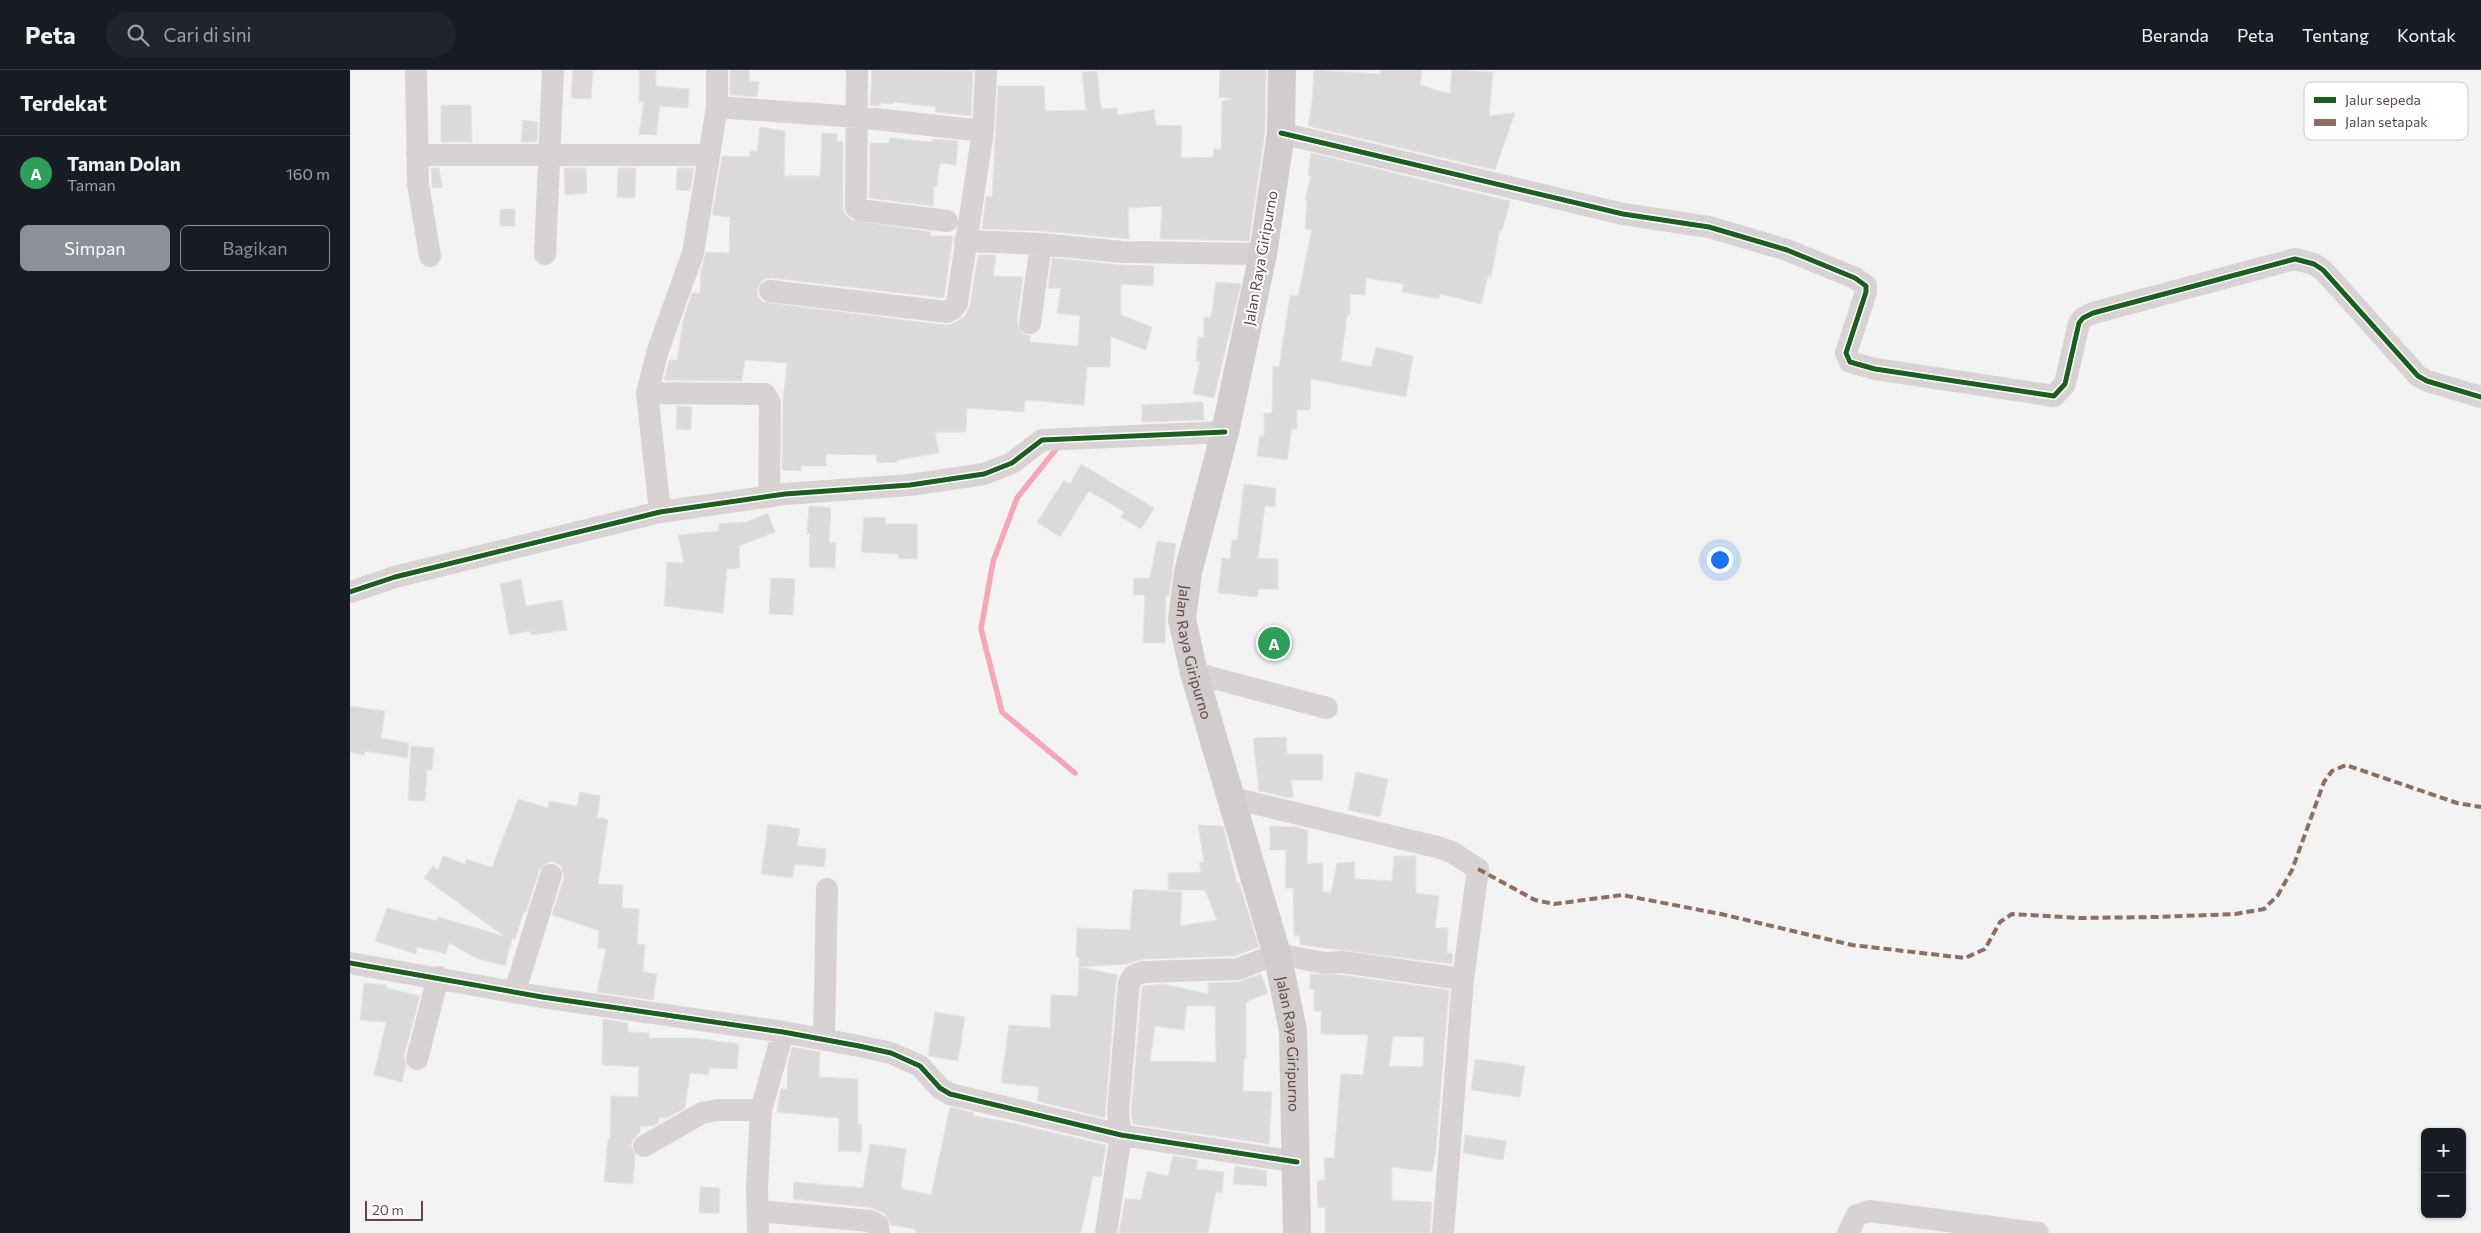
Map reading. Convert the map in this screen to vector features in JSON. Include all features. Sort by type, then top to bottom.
[{"type":"main road","name":"Jalan Raya Giripurno","points":[[1282,70],[1282,133],[1263,254],[1225,432],[1185,586],[1182,619],[1194,673],[1277,954],[1295,1046],[1297,1233]]},
{"type":"street","points":[[416,70],[418,184],[430,256]]},
{"type":"street","points":[[545,254],[552,70]]},
{"type":"street","points":[[660,512],[647,393],[658,350],[692,253],[717,107],[718,70]]},
{"type":"street","points":[[857,70],[856,207],[860,210],[947,221]]},
{"type":"street","points":[[770,291],[950,311],[957,303],[983,131],[986,70]]},
{"type":"street","points":[[717,107],[857,117],[983,131]]},
{"type":"street","points":[[1282,133],[1623,214],[1709,227],[1787,250],[1855,278],[1866,286],[1866,292],[1846,353],[1848,359],[1853,364],[1875,369],[1965,381],[2052,396],[2059,393],[2065,384],[2079,323],[2089,314],[2295,259],[2314,264],[2323,270],[2423,379],[2481,397]]},
{"type":"street","points":[[417,155],[709,155]]},
{"type":"street","points":[[965,241],[1042,244],[1122,252],[1263,254]]},
{"type":"street","points":[[1030,323],[1042,244]]},
{"type":"street","points":[[647,393],[765,394],[770,403],[768,497]]},
{"type":"street","points":[[350,592],[395,577],[660,512],[768,497],[910,485],[984,474],[1012,463],[1042,440],[1225,432]]},
{"type":"street","points":[[1194,673],[1327,708]]},
{"type":"street","points":[[1232,798],[1437,847],[1452,852],[1478,868],[1463,979],[1442,1233]]},
{"type":"street","points":[[515,991],[551,874]]},
{"type":"street","points":[[824,1040],[827,889]]},
{"type":"street","points":[[1106,1233],[1121,1135],[1118,1113],[1131,978],[1143,972],[1233,970],[1277,954],[1325,963],[1342,962],[1463,979]]},
{"type":"street","points":[[350,963],[515,991],[783,1032],[892,1053],[920,1066],[940,1088],[950,1094],[1121,1135],[1297,1162]]},
{"type":"street","points":[[417,1059],[438,977]]},
{"type":"street","points":[[758,1233],[761,1110],[783,1032]]},
{"type":"street","points":[[644,1146],[702,1113],[718,1110],[761,1110]]},
{"type":"street","points":[[758,1211],[871,1221],[878,1225],[879,1233]]},
{"type":"street","points":[[1848,1233],[1857,1216],[1870,1211],[2038,1233]]},
{"type":"building","points":[[573,70],[593,70],[591,99],[571,98]]},
{"type":"building","points":[[639,70],[656,70],[656,86],[689,89],[688,108],[660,106],[656,135],[639,134],[644,102],[639,102]]},
{"type":"building","points":[[730,70],[749,70],[749,81],[759,82],[757,97],[730,95]]},
{"type":"building","points":[[872,70],[973,71],[971,116],[935,112],[936,107],[894,102],[893,104],[880,103],[880,106],[870,105]]},
{"type":"building","points":[[1220,70],[1266,70],[1265,132],[1249,241],[1160,239],[1162,206],[1128,208],[1129,239],[1042,231],[982,229],[986,196],[992,197],[998,86],[1044,86],[1045,111],[1086,110],[1082,72],[1097,71],[1101,109],[1117,108],[1117,115],[1154,110],[1156,125],[1182,126],[1181,158],[1213,157],[1214,149],[1221,149],[1222,101],[1231,99],[1219,97]]},
{"type":"building","points":[[1314,70],[1380,74],[1381,70],[1422,70],[1420,85],[1450,94],[1452,70],[1493,72],[1489,116],[1515,113],[1495,170],[1308,126]]},
{"type":"building","points":[[441,105],[471,105],[472,142],[441,142]]},
{"type":"building","points":[[523,120],[538,122],[537,142],[521,142]]},
{"type":"building","points":[[760,127],[785,131],[784,176],[820,176],[822,133],[837,134],[837,141],[843,141],[844,213],[852,220],[931,232],[931,236],[953,236],[944,298],[772,278],[764,279],[757,289],[758,297],[763,302],[945,325],[952,324],[964,317],[970,305],[978,255],[996,255],[993,276],[1023,277],[1017,321],[1022,333],[1031,336],[1030,342],[1078,346],[1080,316],[1057,313],[1061,288],[1048,288],[1052,258],[1121,265],[1154,266],[1153,286],[1121,284],[1121,315],[1152,327],[1146,350],[1111,337],[1110,367],[1087,367],[1084,405],[1025,400],[1024,412],[967,408],[966,432],[935,432],[939,453],[897,460],[898,462],[877,463],[876,455],[826,454],[826,466],[801,466],[801,471],[782,470],[783,400],[787,363],[745,360],[742,381],[664,380],[669,360],[677,360],[683,321],[692,293],[700,293],[701,270],[706,252],[729,253],[730,217],[712,215],[722,156],[750,157],[750,151],[757,151]]},
{"type":"building","points":[[890,138],[932,142],[933,139],[958,141],[956,165],[940,163],[937,186],[934,186],[933,206],[869,198],[870,143],[889,143]]},
{"type":"building","points":[[1311,153],[1510,201],[1502,231],[1500,230],[1491,277],[1488,276],[1481,304],[1440,294],[1439,299],[1402,292],[1404,284],[1366,278],[1365,295],[1350,294],[1350,315],[1347,315],[1341,361],[1371,367],[1376,347],[1413,356],[1406,397],[1311,379],[1310,410],[1297,410],[1297,429],[1292,429],[1287,460],[1257,456],[1260,435],[1264,436],[1264,413],[1272,413],[1273,366],[1279,367],[1290,295],[1298,296],[1312,229],[1305,229],[1307,200],[1305,199],[1311,176],[1308,176]]},
{"type":"building","points":[[431,168],[439,168],[442,187],[432,188]]},
{"type":"building","points":[[564,168],[586,168],[587,193],[565,195]]},
{"type":"building","points":[[618,168],[636,168],[635,198],[617,197]]},
{"type":"building","points":[[677,168],[694,168],[690,191],[676,190]]},
{"type":"building","points":[[500,209],[515,209],[515,226],[500,226]]},
{"type":"building","points":[[1216,282],[1241,284],[1214,398],[1193,394],[1200,362],[1196,361],[1198,337],[1204,337],[1204,317],[1211,317]]},
{"type":"building","points":[[1203,402],[1204,420],[1142,422],[1142,405]]},
{"type":"building","points":[[677,406],[692,407],[691,430],[676,429]]},
{"type":"building","points":[[1081,464],[1154,508],[1141,529],[1121,517],[1124,512],[1089,491],[1060,537],[1037,522],[1064,480],[1070,484]]},
{"type":"building","points":[[1244,484],[1276,488],[1275,507],[1265,506],[1258,558],[1278,559],[1278,589],[1258,589],[1257,597],[1218,593],[1222,558],[1230,559],[1232,540],[1237,540]]},
{"type":"building","points":[[809,506],[831,508],[829,543],[836,543],[835,568],[809,567],[810,534],[807,534]]},
{"type":"building","points":[[768,513],[775,532],[739,546],[740,568],[727,569],[723,613],[664,606],[667,562],[684,563],[678,535],[719,531],[719,524],[746,522]]},
{"type":"building","points":[[864,517],[886,518],[885,524],[917,524],[917,559],[898,558],[898,554],[861,552]]},
{"type":"building","points":[[1157,541],[1176,544],[1169,596],[1166,596],[1165,643],[1143,643],[1145,595],[1133,595],[1134,578],[1150,578]]},
{"type":"building","points":[[771,578],[795,579],[793,615],[769,614]]},
{"type":"building","points":[[521,579],[526,606],[562,600],[567,630],[531,635],[530,631],[509,635],[500,584]]},
{"type":"building","points":[[350,706],[385,711],[381,738],[409,743],[407,758],[365,751],[364,755],[350,752]]},
{"type":"building","points":[[1286,737],[1287,754],[1323,754],[1323,780],[1291,780],[1293,797],[1289,798],[1259,791],[1253,738]]},
{"type":"building","points":[[411,746],[434,748],[432,770],[427,770],[425,801],[408,800]]},
{"type":"building","points":[[1356,772],[1388,779],[1380,817],[1348,810]]},
{"type":"building","points":[[580,792],[600,796],[597,817],[608,820],[598,884],[623,885],[622,908],[639,909],[637,944],[645,945],[643,972],[657,974],[653,1000],[597,992],[606,949],[598,948],[599,931],[552,915],[564,878],[561,866],[554,862],[548,862],[539,871],[526,912],[524,911],[515,939],[512,939],[505,966],[476,958],[449,943],[446,954],[417,947],[416,954],[375,941],[387,908],[437,921],[438,917],[504,936],[424,878],[433,866],[438,870],[443,856],[465,864],[466,859],[492,867],[518,799],[548,808],[549,801],[577,806]]},
{"type":"building","points":[[768,824],[800,829],[797,846],[826,849],[824,867],[795,864],[792,878],[761,874]]},
{"type":"building","points":[[1198,825],[1223,826],[1237,883],[1239,882],[1259,947],[1235,956],[1143,959],[1127,964],[1079,967],[1118,975],[1105,1118],[1037,1101],[1039,1087],[1001,1083],[1009,1025],[1050,1028],[1051,995],[1078,996],[1079,958],[1076,957],[1077,928],[1130,930],[1133,889],[1182,892],[1180,926],[1217,920],[1205,890],[1168,890],[1168,873],[1201,872],[1199,863],[1204,862]]},
{"type":"building","points":[[1270,826],[1296,827],[1308,830],[1307,864],[1323,863],[1323,892],[1331,893],[1337,863],[1354,862],[1355,879],[1392,881],[1394,856],[1416,856],[1416,893],[1439,896],[1435,928],[1448,928],[1447,953],[1453,954],[1452,964],[1300,945],[1300,936],[1294,936],[1293,888],[1285,888],[1286,850],[1270,850]]},
{"type":"building","points":[[1261,974],[1268,993],[1246,1002],[1246,1058],[1244,1058],[1243,1091],[1272,1092],[1269,1144],[1133,1124],[1131,1113],[1142,986],[1164,984],[1208,994],[1208,983],[1239,982]],"holes":[[[1187,1006],[1215,1006],[1216,1062],[1150,1061],[1155,1026],[1184,1030]]]},
{"type":"building","points":[[1310,974],[1341,975],[1449,990],[1436,1149],[1432,1172],[1392,1167],[1392,1200],[1432,1202],[1430,1233],[1325,1233],[1325,1207],[1318,1208],[1317,1181],[1325,1180],[1324,1158],[1334,1158],[1341,1074],[1363,1075],[1368,1035],[1321,1034],[1321,1011],[1314,1011],[1314,990],[1310,989]],"holes":[[[1393,1036],[1424,1037],[1423,1067],[1389,1066]]]},
{"type":"building","points":[[364,983],[386,985],[386,988],[420,996],[404,1056],[406,1065],[402,1082],[374,1075],[386,1022],[360,1020]]},
{"type":"building","points":[[935,1012],[965,1017],[958,1061],[928,1056]]},
{"type":"building","points":[[603,1019],[628,1023],[628,1032],[649,1033],[649,1038],[694,1038],[739,1044],[737,1069],[709,1068],[708,1075],[690,1073],[685,1108],[666,1118],[659,1117],[659,1123],[652,1126],[640,1126],[640,1133],[633,1139],[631,1145],[635,1155],[633,1184],[604,1182],[608,1139],[610,1139],[611,1096],[638,1097],[639,1067],[602,1065]]},
{"type":"building","points":[[792,1047],[820,1052],[819,1077],[858,1079],[858,1124],[862,1125],[861,1152],[838,1151],[839,1118],[777,1112],[781,1089],[787,1089],[788,1063]]},
{"type":"building","points":[[1475,1059],[1525,1066],[1520,1097],[1471,1090]]},
{"type":"building","points":[[950,1107],[974,1113],[974,1116],[1013,1123],[1106,1145],[1101,1177],[1093,1176],[1081,1233],[916,1233],[915,1229],[891,1225],[885,1214],[873,1208],[793,1199],[794,1182],[863,1188],[870,1144],[906,1149],[901,1186],[903,1189],[931,1195]]},
{"type":"building","points":[[1465,1135],[1506,1141],[1503,1160],[1463,1153]]},
{"type":"building","points":[[1173,1156],[1198,1160],[1196,1169],[1224,1172],[1222,1193],[1216,1192],[1208,1233],[1119,1233],[1125,1199],[1141,1200],[1147,1171],[1168,1176]]},
{"type":"building","points":[[1235,1166],[1267,1171],[1266,1186],[1233,1184]]},
{"type":"building","points":[[700,1187],[720,1188],[719,1213],[699,1213]]},
{"type":"waterway","points":[[1057,448],[1017,498],[993,562],[981,629],[1002,712],[1075,773]]},
{"type":"marked path","points":[[1478,869],[1535,900],[1554,904],[1622,895],[1721,914],[1852,945],[1965,958],[1985,949],[2000,922],[2012,914],[2079,918],[2157,917],[2235,914],[2264,909],[2278,895],[2292,870],[2324,782],[2332,771],[2346,765],[2457,803],[2481,807]]},
{"type":"cycle path","points":[[1281,133],[1623,214],[1709,227],[1787,250],[1855,278],[1866,286],[1866,292],[1846,353],[1850,362],[1875,369],[2054,396],[2065,384],[2079,323],[2083,318],[2093,313],[2295,259],[2314,264],[2323,270],[2418,376],[2427,381],[2481,397]]},
{"type":"cycle path","points":[[350,592],[395,577],[660,512],[785,494],[910,485],[984,474],[1012,463],[1042,440],[1225,432]]},
{"type":"cycle path","points":[[350,963],[542,997],[783,1032],[859,1046],[891,1053],[920,1066],[940,1088],[950,1094],[1121,1135],[1297,1162]]},
{"type":"place","name":"Taman Dolan","points":[[1274,643]]}]
